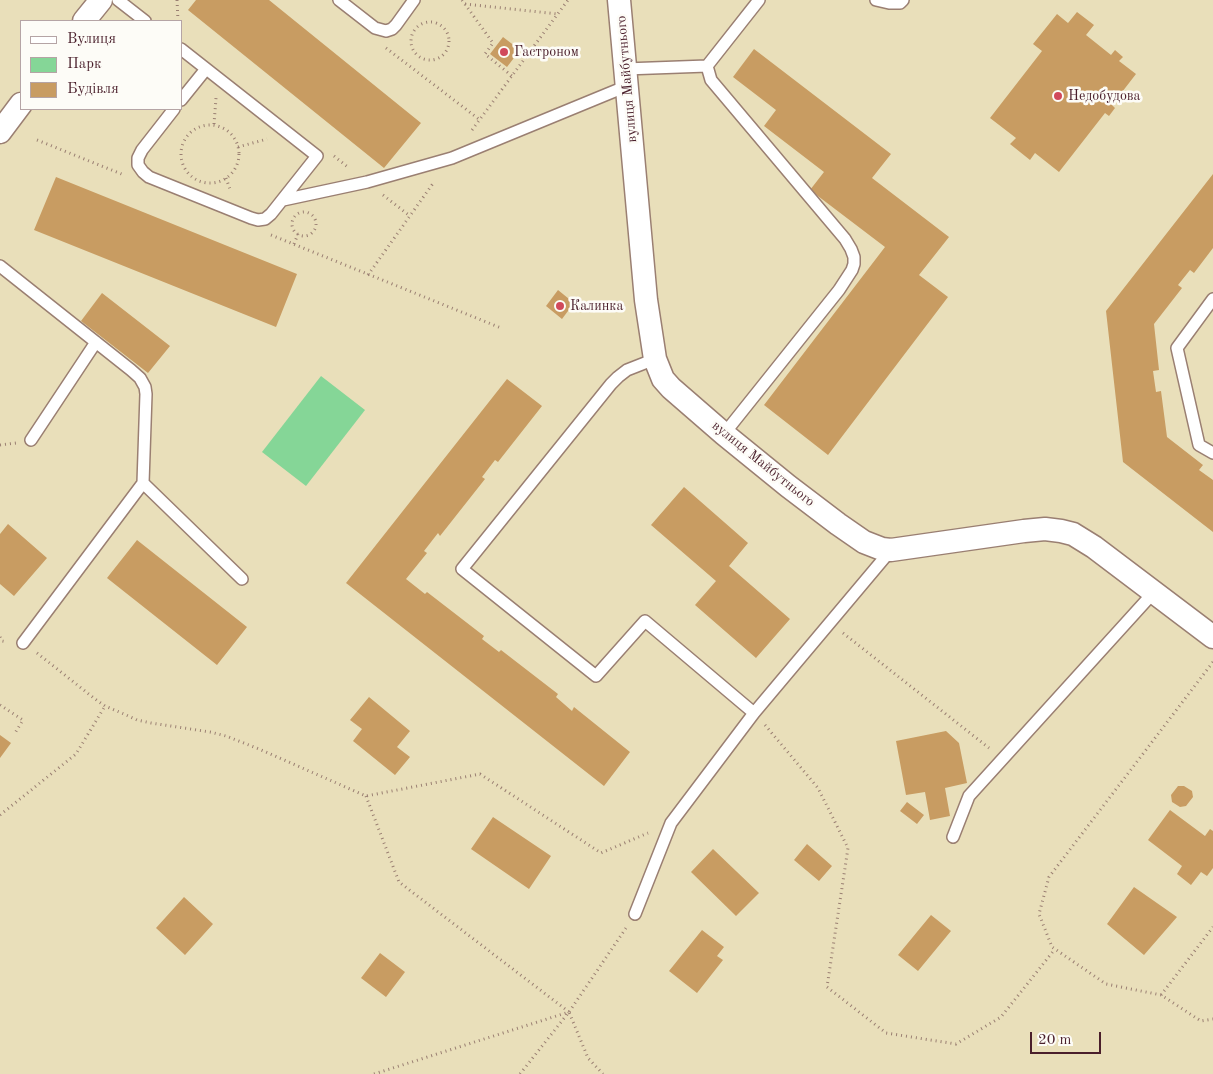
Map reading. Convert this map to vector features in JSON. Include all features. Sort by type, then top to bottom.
[{"type":"street","points":[[85,20],[101,0]]},
{"type":"street","name":"вулиця Майбутнього","points":[[620,0],[646,300],[655,359],[663,379],[670,388],[802,497],[851,534],[874,547],[891,550],[1045,529],[1073,534],[1088,542],[1213,637]]},
{"type":"street","points":[[0,132],[20,105]]},
{"type":"lane","points":[[118,0],[144,20]]},
{"type":"lane","points":[[339,0],[375,28],[386,31],[392,29],[414,0]]},
{"type":"lane","points":[[283,200],[367,182],[452,158],[626,77],[707,66],[759,0]]},
{"type":"lane","points":[[876,0],[900,3],[903,0]]},
{"type":"lane","points":[[173,110],[142,150],[138,158],[138,165],[143,172],[258,220],[265,219],[271,214],[317,156],[182,51]]},
{"type":"lane","points":[[707,66],[711,80],[845,239],[854,257],[852,270],[843,284],[724,434]]},
{"type":"lane","points":[[182,99],[206,68]]},
{"type":"lane","points":[[0,266],[140,378],[145,387],[146,402],[143,483],[23,643]]},
{"type":"lane","points":[[1213,299],[1177,348],[1199,445],[1213,453]]},
{"type":"lane","points":[[31,440],[96,342]]},
{"type":"lane","points":[[655,359],[627,370],[611,384],[462,569],[596,676],[645,620],[754,713]]},
{"type":"lane","points":[[143,483],[242,579]]},
{"type":"lane","points":[[635,914],[671,823],[754,713],[891,550]]},
{"type":"lane","points":[[953,837],[969,796],[1154,592]]},
{"type":"path","points":[[177,0],[178,20]]},
{"type":"path","points":[[462,0],[493,43],[484,54],[512,76]]},
{"type":"path","points":[[465,4],[558,14]]},
{"type":"path","points":[[433,21],[440,24],[446,30],[449,44],[441,57],[434,60],[426,60],[413,52],[410,45],[410,37],[418,25],[433,21]]},
{"type":"path","points":[[379,42],[480,120]]},
{"type":"path","points":[[205,124],[214,124],[230,132],[238,147],[239,156],[233,172],[220,182],[205,183],[197,181],[186,171],[180,156],[184,139],[197,127],[205,124]]},
{"type":"path","points":[[238,147],[288,133]]},
{"type":"path","points":[[298,213],[310,213],[316,222],[315,228],[305,236],[298,234],[292,224],[293,218],[298,213]]},
{"type":"path","points":[[294,244],[298,234]]},
{"type":"path","points":[[830,624],[1002,759]]},
{"type":"path","points":[[0,637],[1,642],[23,643],[105,706],[137,720],[226,736],[366,796],[480,774],[600,854],[671,823]]},
{"type":"path","points":[[1213,662],[1049,877],[1039,914],[1052,946],[1106,984],[1161,995],[1201,1022],[1213,1019]]},
{"type":"path","points":[[0,705],[23,720],[15,733]]},
{"type":"path","points":[[0,815],[76,754],[105,706]]},
{"type":"path","points":[[754,713],[818,788],[848,848],[827,987],[886,1033],[956,1044],[1001,1017],[1055,949]]},
{"type":"path","points":[[366,796],[399,882],[569,1012],[588,1058],[603,1074]]},
{"type":"path","points":[[520,1074],[569,1012],[635,914]]},
{"type":"path","points":[[1161,995],[1213,927]]},
{"type":"path","points":[[374,1074],[569,1012]]},
{"type":"green space","points":[[321,376],[365,410],[306,486],[262,452]]},
{"type":"building","points":[[196,0],[269,0],[421,123],[384,168],[188,10]]},
{"type":"building","points":[[1077,12],[1094,25],[1086,35],[1111,55],[1115,50],[1123,57],[1119,61],[1136,74],[1112,105],[1115,108],[1109,116],[1105,113],[1059,172],[1035,153],[1030,160],[1010,144],[1016,138],[990,118],[1042,51],[1033,44],[1057,14],[1068,23]]},
{"type":"building","points":[[503,37],[520,50],[507,67],[490,54]]},
{"type":"building","points":[[754,49],[891,154],[872,178],[949,237],[919,275],[948,297],[828,455],[764,405],[885,247],[810,190],[824,172],[764,126],[776,110],[733,77]]},
{"type":"building","points":[[1213,174],[1213,248],[1194,273],[1190,270],[1178,285],[1182,288],[1154,324],[1159,370],[1153,371],[1156,392],[1161,391],[1167,437],[1203,465],[1199,470],[1213,480],[1213,532],[1123,462],[1106,311]]},
{"type":"building","points":[[56,177],[297,274],[276,327],[34,230]]},
{"type":"building","points":[[558,290],[574,303],[562,319],[546,306]]},
{"type":"building","points":[[102,293],[170,346],[148,373],[81,321]]},
{"type":"building","points":[[507,379],[542,406],[498,462],[495,460],[482,477],[485,479],[440,536],[438,533],[424,551],[427,553],[406,579],[425,594],[427,592],[484,636],[482,639],[499,652],[501,650],[558,694],[556,697],[572,711],[574,707],[630,752],[604,786],[346,583]]},
{"type":"building","points":[[684,487],[748,543],[729,566],[790,619],[756,658],[695,605],[716,581],[651,525]]},
{"type":"building","points":[[8,524],[47,558],[14,596],[0,584],[0,534]]},
{"type":"building","points":[[137,540],[247,627],[217,665],[107,578]]},
{"type":"building","points":[[369,697],[410,731],[397,747],[410,757],[395,775],[353,741],[362,729],[350,720]]},
{"type":"building","points":[[946,731],[959,743],[967,783],[945,788],[950,816],[930,820],[925,792],[906,795],[896,741]]},
{"type":"building","points":[[0,735],[11,743],[0,758]]},
{"type":"building","points":[[1178,786],[1184,786],[1192,791],[1193,797],[1186,806],[1180,807],[1172,802],[1171,795]]},
{"type":"building","points":[[907,802],[924,815],[917,824],[900,811]]},
{"type":"building","points":[[1170,810],[1205,836],[1210,829],[1213,831],[1213,868],[1207,876],[1201,872],[1191,885],[1177,874],[1182,866],[1148,840]]},
{"type":"building","points":[[493,817],[551,856],[529,889],[471,849]]},
{"type":"building","points":[[807,844],[832,866],[819,881],[794,860]]},
{"type":"building","points":[[713,849],[759,893],[736,916],[691,872]]},
{"type":"building","points":[[1134,887],[1177,917],[1144,955],[1107,924]]},
{"type":"building","points":[[184,897],[213,924],[185,955],[156,928]]},
{"type":"building","points":[[931,915],[951,931],[918,971],[898,955]]},
{"type":"building","points":[[702,930],[724,947],[717,956],[723,960],[697,993],[669,971]]},
{"type":"building","points":[[380,953],[405,972],[386,997],[361,978]]},
{"type":"place","name":"Гастроном","points":[[504,52]]},
{"type":"place","name":"Недобудова","points":[[1058,96]]},
{"type":"place","name":"Калинка","points":[[560,306]]}]
